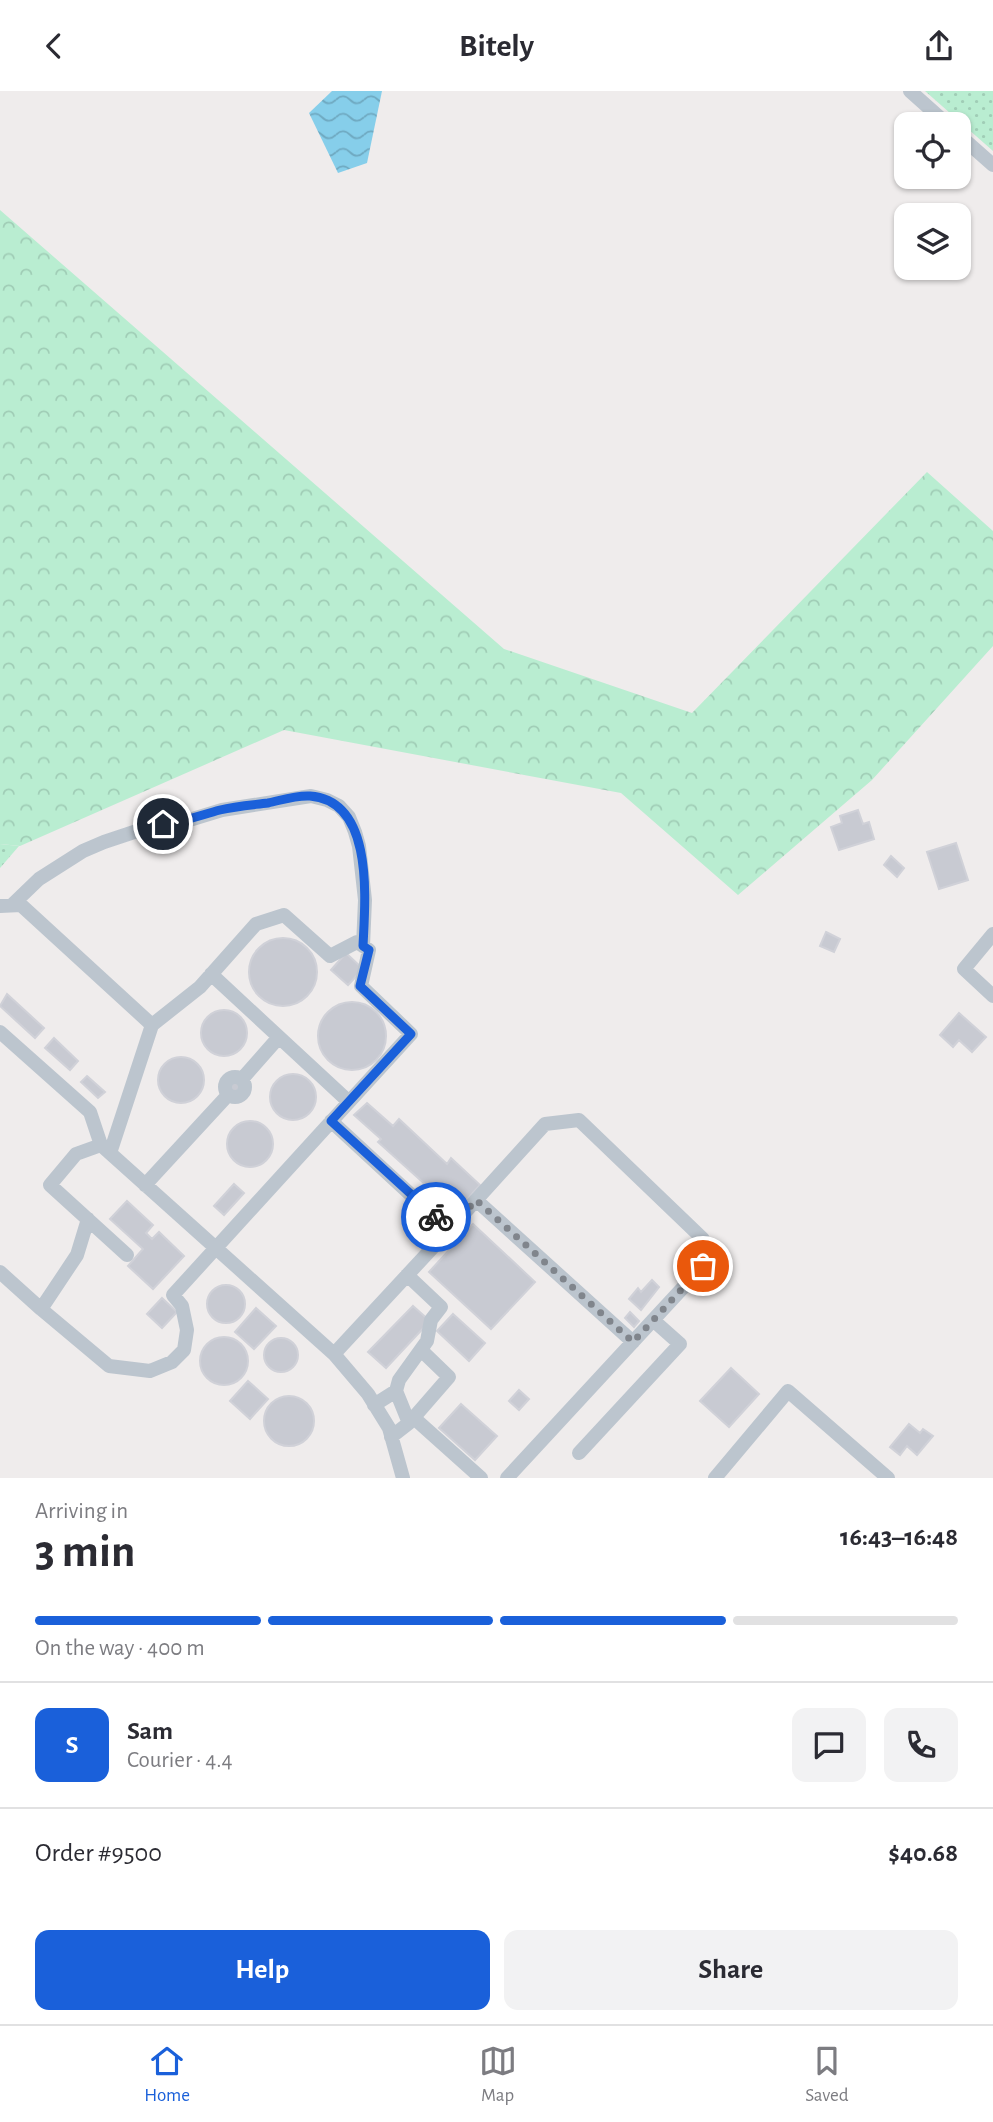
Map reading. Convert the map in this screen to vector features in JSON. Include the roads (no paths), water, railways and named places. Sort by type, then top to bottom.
[{"type":"street","points":[[909,91],[933,112]]},
{"type":"street","points":[[971,146],[993,165]]},
{"type":"street","points":[[6,905],[39,879],[83,851],[104,842],[222,810],[311,796],[327,800],[339,807],[349,817],[355,832],[365,900],[363,946]]},
{"type":"street","points":[[6,905],[21,905],[152,1025]]},
{"type":"street","points":[[0,1272],[109,1366],[150,1371],[172,1362],[184,1350],[187,1330],[182,1306],[173,1294],[411,1034],[360,986],[369,950],[357,942],[330,956],[284,915],[256,924],[200,987],[152,1025],[105,1149]]},
{"type":"street","points":[[993,935],[964,969],[993,996]]},
{"type":"street","points":[[211,974],[348,1101]]},
{"type":"street","points":[[0,1032],[90,1112],[105,1149],[334,1354],[389,1428],[403,1478]]},
{"type":"street","points":[[145,1185],[228,1095],[225,1088],[227,1080],[234,1077],[242,1080],[279,1037]]},
{"type":"street","points":[[334,1354],[545,1123],[579,1119],[704,1238],[703,1266],[507,1478]]},
{"type":"street","points":[[331,1121],[449,1230]]},
{"type":"street","points":[[105,1149],[76,1154],[50,1185],[127,1255]]},
{"type":"street","points":[[476,1200],[633,1342]]},
{"type":"street","points":[[41,1309],[77,1255],[88,1219]]},
{"type":"street","points":[[374,1405],[396,1391],[399,1380],[427,1341],[431,1320],[441,1307],[407,1275]]},
{"type":"street","points":[[579,1453],[680,1345],[653,1321]]},
{"type":"street","points":[[391,1437],[412,1420],[449,1377],[421,1350]]},
{"type":"street","points":[[396,1391],[412,1420],[481,1478]]},
{"type":"street","points":[[715,1478],[788,1391],[888,1478]]},
{"type":"water","points":[[332,91],[382,91],[367,163],[338,173],[309,113]]}]
